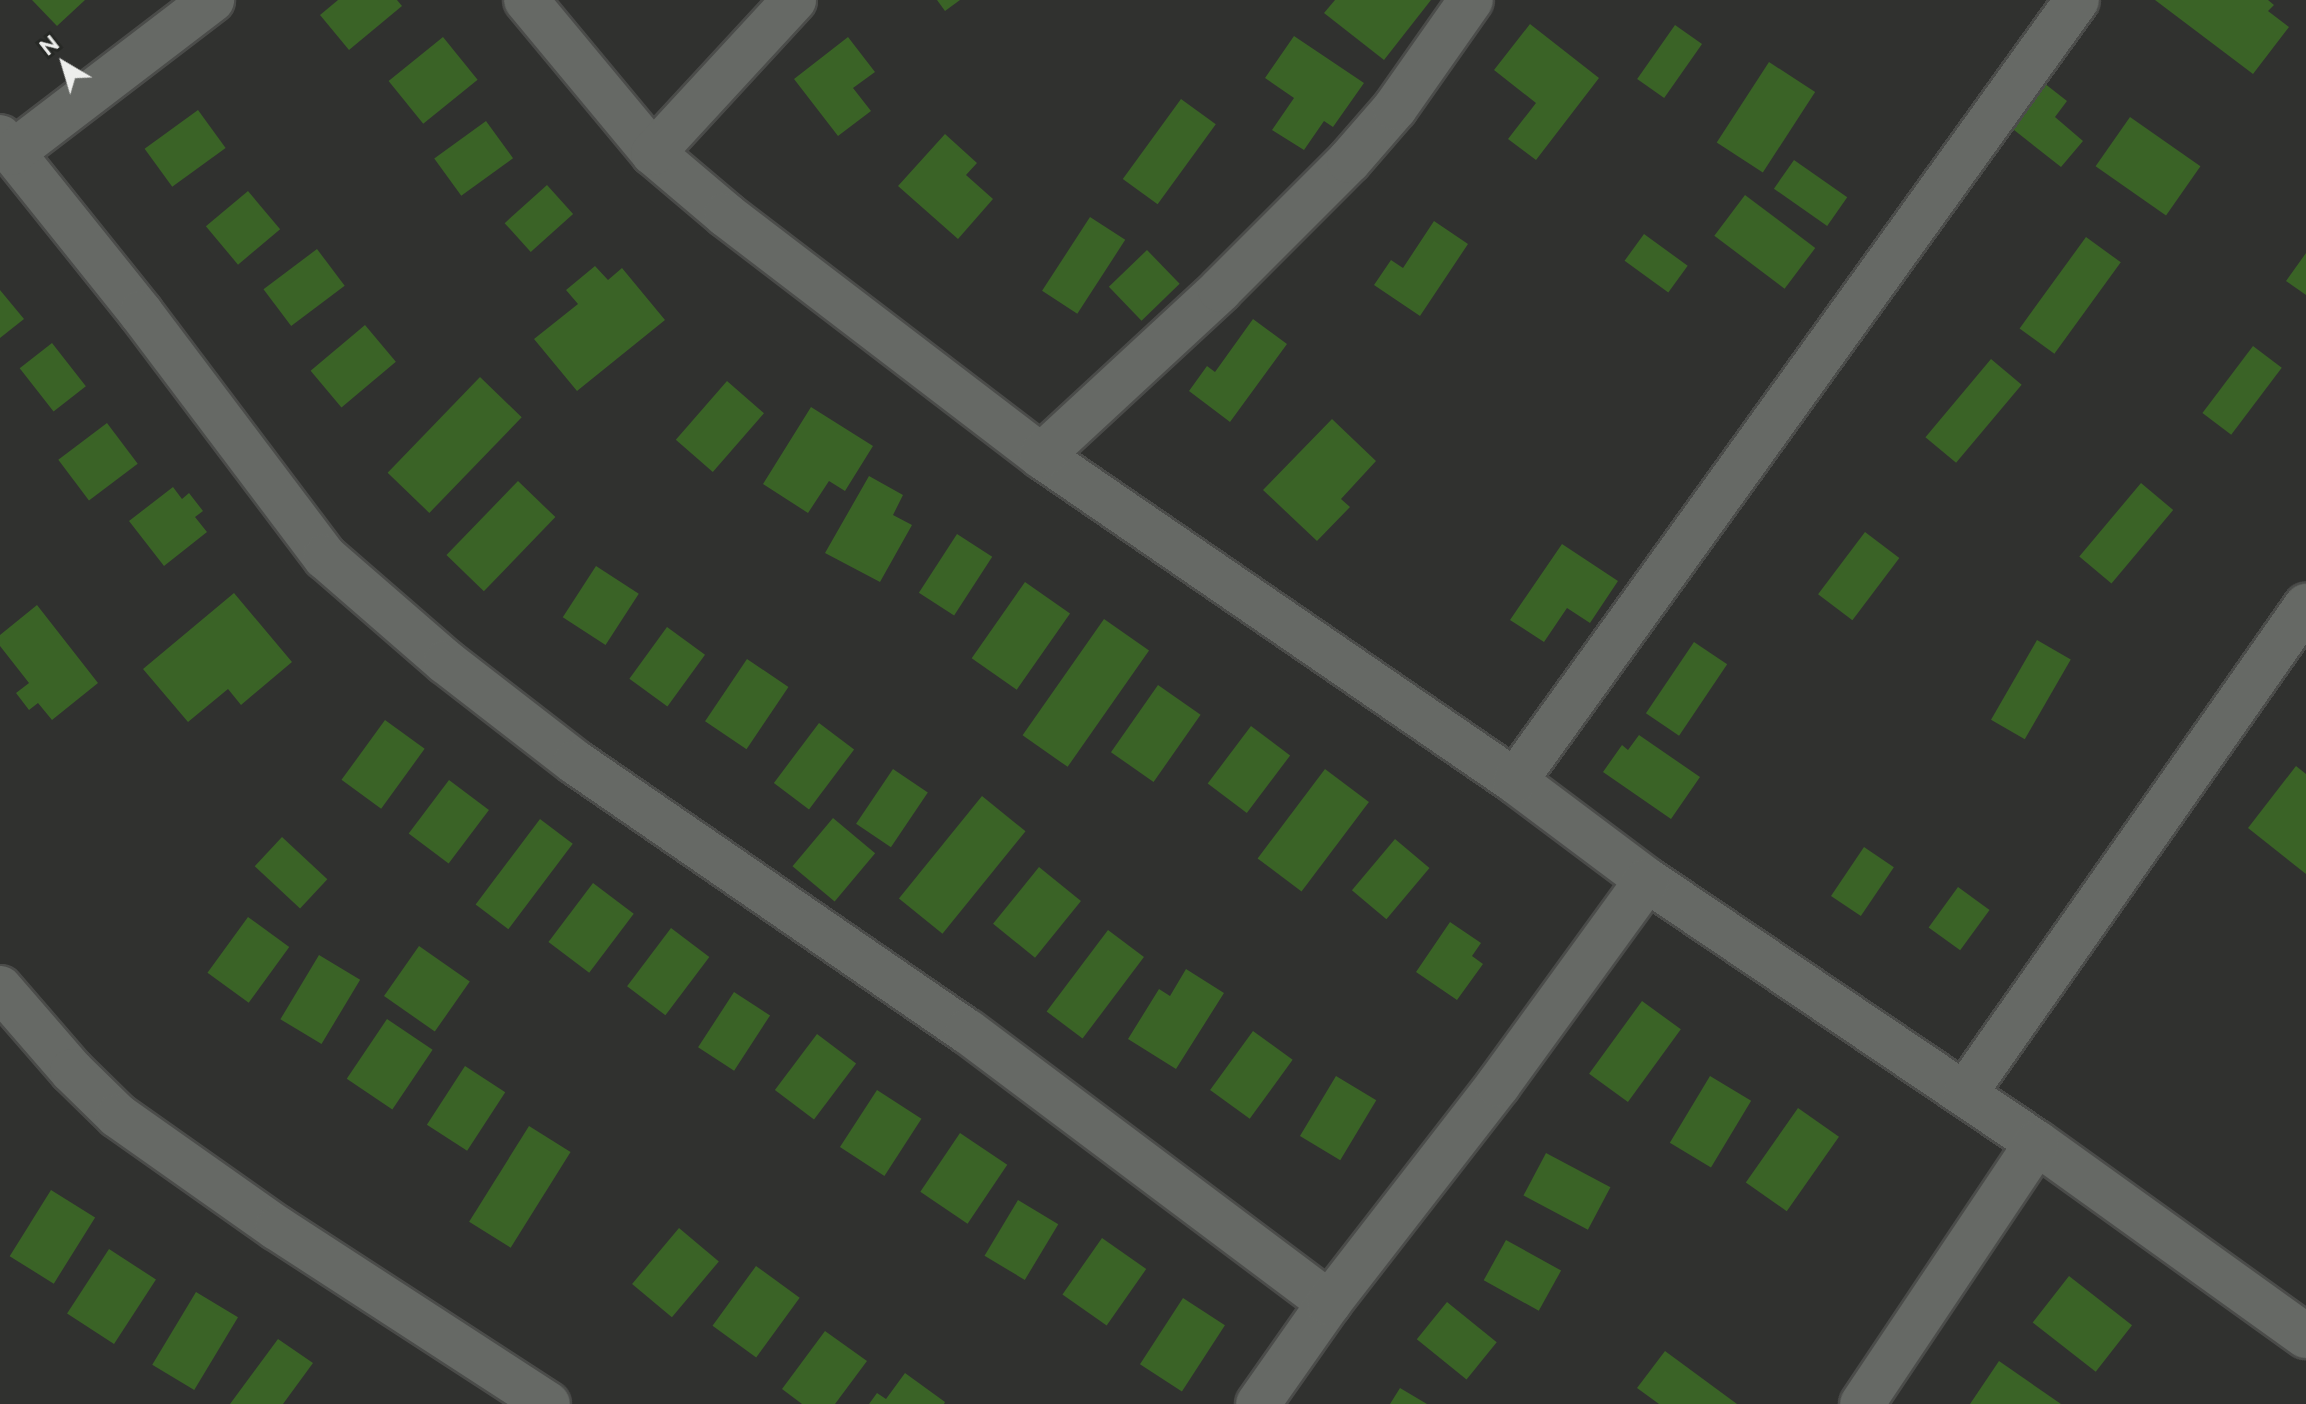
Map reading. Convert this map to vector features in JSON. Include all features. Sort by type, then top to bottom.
[{"type":"street","points":[[212,0],[6,145],[141,313],[325,557],[398,620],[575,762],[967,1031],[1329,1303]]},
{"type":"street","points":[[526,0],[653,153],[738,225],[1041,456],[1515,781],[1647,880],[2037,1143],[2306,1336]]},
{"type":"street","points":[[653,153],[794,0]]},
{"type":"street","points":[[1041,456],[1220,290],[1349,161],[1395,108],[1471,0]]},
{"type":"street","points":[[1515,781],[2077,0]]},
{"type":"street","points":[[1965,1093],[2306,606]]},
{"type":"street","points":[[1258,1404],[1329,1303],[1498,1085],[1647,880]]},
{"type":"street","points":[[0,988],[72,1071],[118,1116],[277,1228],[548,1404]]},
{"type":"street","points":[[1862,1404],[2037,1143]]},
{"type":"building","points":[[32,0],[85,0],[57,26]]},
{"type":"building","points":[[338,0],[397,0],[402,6],[349,50],[320,15]]},
{"type":"building","points":[[937,0],[960,0],[945,11]]},
{"type":"building","points":[[1335,0],[1431,0],[1384,60],[1324,13]]},
{"type":"building","points":[[2155,0],[2268,0],[2274,5],[2268,11],[2289,27],[2253,74]]},
{"type":"building","points":[[1530,24],[1599,78],[1536,160],[1508,139],[1536,103],[1494,70]]},
{"type":"building","points":[[1675,25],[1702,44],[1664,98],[1637,79]]},
{"type":"building","points":[[1294,36],[1364,83],[1333,127],[1324,121],[1304,150],[1272,130],[1294,98],[1265,78]]},
{"type":"building","points":[[443,37],[478,80],[423,124],[389,81]]},
{"type":"building","points":[[848,37],[875,72],[853,88],[871,111],[838,136],[794,79]]},
{"type":"building","points":[[1769,62],[1815,92],[1763,172],[1717,143]]},
{"type":"building","points":[[2044,83],[2067,101],[2055,117],[2083,141],[2061,167],[2009,126]]},
{"type":"building","points":[[1181,99],[1216,124],[1158,204],[1123,179]]},
{"type":"building","points":[[198,110],[226,148],[172,187],[145,149]]},
{"type":"building","points":[[2130,117],[2200,166],[2166,215],[2096,166]]},
{"type":"building","points":[[486,121],[513,158],[461,196],[434,159]]},
{"type":"building","points":[[945,134],[977,163],[966,175],[993,199],[958,239],[898,186]]},
{"type":"building","points":[[1794,160],[1847,197],[1827,226],[1774,189]]},
{"type":"building","points":[[547,185],[573,214],[531,252],[505,223]]},
{"type":"building","points":[[248,191],[280,229],[238,265],[206,226]]},
{"type":"building","points":[[1745,195],[1815,248],[1785,289],[1714,236]]},
{"type":"building","points":[[1090,217],[1125,240],[1077,314],[1042,291]]},
{"type":"building","points":[[1434,221],[1468,244],[1420,316],[1374,285],[1391,260],[1403,268]]},
{"type":"building","points":[[1644,234],[1688,266],[1668,292],[1625,261]]},
{"type":"building","points":[[2086,237],[2121,262],[2054,354],[2020,328]]},
{"type":"building","points":[[317,249],[345,286],[291,326],[263,289]]},
{"type":"building","points":[[1147,250],[1180,284],[1142,321],[1109,287]]},
{"type":"building","points":[[2306,253],[2306,295],[2286,281]]},
{"type":"building","points":[[595,266],[608,280],[622,268],[665,320],[577,391],[534,339],[578,304],[566,290]]},
{"type":"building","points":[[0,290],[24,319],[0,338]]},
{"type":"building","points":[[1253,319],[1287,344],[1230,422],[1189,391],[1207,366],[1215,372]]},
{"type":"building","points":[[365,325],[396,362],[341,407],[311,371]]},
{"type":"building","points":[[52,343],[86,386],[54,412],[20,368]]},
{"type":"building","points":[[2253,346],[2282,368],[2231,435],[2202,413]]},
{"type":"building","points":[[1991,359],[2022,385],[1956,463],[1925,437]]},
{"type":"building","points":[[480,377],[522,417],[429,513],[388,473]]},
{"type":"building","points":[[727,381],[764,413],[713,472],[676,440]]},
{"type":"building","points":[[811,407],[873,446],[845,491],[829,481],[808,513],[763,484]]},
{"type":"building","points":[[1332,419],[1376,461],[1341,499],[1350,507],[1317,541],[1263,490]]},
{"type":"building","points":[[107,423],[138,464],[89,500],[58,460]]},
{"type":"building","points":[[869,476],[903,495],[893,515],[912,525],[880,582],[825,553]]},
{"type":"building","points":[[518,481],[555,517],[484,591],[446,555]]},
{"type":"building","points":[[2141,483],[2173,510],[2111,584],[2079,557]]},
{"type":"building","points":[[173,487],[182,499],[189,493],[203,511],[195,517],[207,532],[164,566],[129,521]]},
{"type":"building","points":[[1865,532],[1899,558],[1852,620],[1818,594]]},
{"type":"building","points":[[957,534],[992,557],[954,616],[919,593]]},
{"type":"building","points":[[1562,544],[1618,581],[1590,623],[1567,608],[1544,642],[1510,620]]},
{"type":"building","points":[[596,566],[639,594],[606,645],[563,617]]},
{"type":"building","points":[[1025,582],[1070,614],[1017,690],[972,658]]},
{"type":"building","points":[[234,593],[292,662],[241,705],[228,689],[188,722],[143,669]]},
{"type":"building","points":[[37,605],[98,683],[52,720],[38,703],[29,710],[16,693],[29,683],[0,646],[0,635]]},
{"type":"building","points":[[1104,619],[1149,651],[1068,767],[1023,735]]},
{"type":"building","points":[[667,627],[705,655],[667,706],[629,679]]},
{"type":"building","points":[[2037,640],[2071,659],[2025,739],[1991,720]]},
{"type":"building","points":[[1694,642],[1727,664],[1679,736],[1646,713]]},
{"type":"building","points":[[747,659],[788,687],[747,749],[705,721]]},
{"type":"building","points":[[1158,685],[1201,715],[1154,782],[1111,752]]},
{"type":"building","points":[[385,720],[425,749],[381,809],[342,780]]},
{"type":"building","points":[[819,723],[854,749],[809,809],[774,783]]},
{"type":"building","points":[[1251,726],[1290,755],[1247,813],[1208,784]]},
{"type":"building","points":[[1639,735],[1700,777],[1671,819],[1603,772],[1622,745],[1628,750]]},
{"type":"building","points":[[2296,766],[2306,774],[2306,874],[2248,828]]},
{"type":"building","points":[[893,769],[928,792],[891,847],[856,824]]},
{"type":"building","points":[[1325,769],[1369,802],[1302,892],[1258,858]]},
{"type":"building","points":[[449,780],[489,810],[449,864],[409,834]]},
{"type":"building","points":[[982,796],[1026,831],[942,934],[899,899]]},
{"type":"building","points":[[833,818],[875,853],[835,902],[793,866]]},
{"type":"building","points":[[540,819],[573,844],[508,929],[476,904]]},
{"type":"building","points":[[282,837],[327,879],[300,909],[255,866]]},
{"type":"building","points":[[1395,839],[1429,868],[1386,919],[1352,890]]},
{"type":"building","points":[[1864,847],[1894,867],[1861,916],[1831,896]]},
{"type":"building","points":[[1039,867],[1081,901],[1035,958],[993,924]]},
{"type":"building","points":[[593,883],[634,914],[589,973],[548,942]]},
{"type":"building","points":[[1958,887],[1990,910],[1960,950],[1929,927]]},
{"type":"building","points":[[248,917],[289,947],[249,1003],[207,973]]},
{"type":"building","points":[[1450,922],[1481,943],[1472,956],[1483,964],[1457,1000],[1416,972]]},
{"type":"building","points":[[671,928],[709,957],[665,1015],[627,986]]},
{"type":"building","points":[[1108,930],[1144,957],[1083,1039],[1047,1011]]},
{"type":"building","points":[[419,946],[470,982],[435,1032],[384,996]]},
{"type":"building","points":[[319,955],[360,980],[322,1044],[280,1019]]},
{"type":"building","points":[[1186,969],[1224,993],[1176,1069],[1128,1039],[1159,989],[1170,996]]},
{"type":"building","points":[[734,992],[770,1015],[734,1071],[698,1047]]},
{"type":"building","points":[[1642,1001],[1681,1029],[1628,1102],[1589,1074]]},
{"type":"building","points":[[387,1019],[433,1050],[392,1109],[347,1079]]},
{"type":"building","points":[[1253,1031],[1293,1060],[1250,1119],[1210,1090]]},
{"type":"building","points":[[817,1034],[856,1063],[814,1119],[775,1090]]},
{"type":"building","points":[[465,1066],[505,1092],[467,1151],[427,1125]]},
{"type":"building","points":[[1336,1076],[1376,1100],[1340,1160],[1300,1136]]},
{"type":"building","points":[[1710,1076],[1751,1101],[1711,1168],[1670,1143]]},
{"type":"building","points":[[877,1090],[921,1119],[884,1176],[840,1147]]},
{"type":"building","points":[[1798,1108],[1839,1137],[1787,1211],[1746,1183]]},
{"type":"building","points":[[529,1126],[571,1152],[511,1248],[469,1222]]},
{"type":"building","points":[[960,1133],[1007,1165],[968,1224],[920,1192]]},
{"type":"building","points":[[1546,1153],[1610,1187],[1588,1230],[1523,1195]]},
{"type":"building","points":[[51,1190],[95,1218],[54,1284],[10,1256]]},
{"type":"building","points":[[1018,1200],[1058,1224],[1025,1280],[985,1256]]},
{"type":"building","points":[[679,1228],[719,1261],[672,1317],[632,1284]]},
{"type":"building","points":[[1102,1238],[1146,1269],[1107,1325],[1062,1295]]},
{"type":"building","points":[[1506,1240],[1561,1271],[1539,1311],[1484,1280]]},
{"type":"building","points":[[109,1249],[156,1279],[114,1344],[67,1314]]},
{"type":"building","points":[[756,1266],[800,1298],[756,1358],[713,1326]]},
{"type":"building","points":[[2069,1276],[2132,1325],[2096,1372],[2033,1322]]},
{"type":"building","points":[[196,1292],[238,1317],[194,1390],[152,1365]]},
{"type":"building","points":[[1183,1298],[1225,1325],[1182,1391],[1140,1364]]},
{"type":"building","points":[[1447,1302],[1497,1342],[1467,1380],[1417,1339]]},
{"type":"building","points":[[825,1331],[867,1361],[835,1404],[802,1404],[782,1389]]},
{"type":"building","points":[[278,1339],[313,1363],[283,1404],[230,1404]]},
{"type":"building","points":[[1665,1351],[1737,1404],[1659,1404],[1637,1388]]},
{"type":"building","points":[[1999,1361],[2061,1404],[1970,1404]]},
{"type":"building","points":[[905,1373],[944,1404],[869,1404],[877,1393],[886,1399]]},
{"type":"building","points":[[1400,1388],[1427,1404],[1390,1404]]}]
